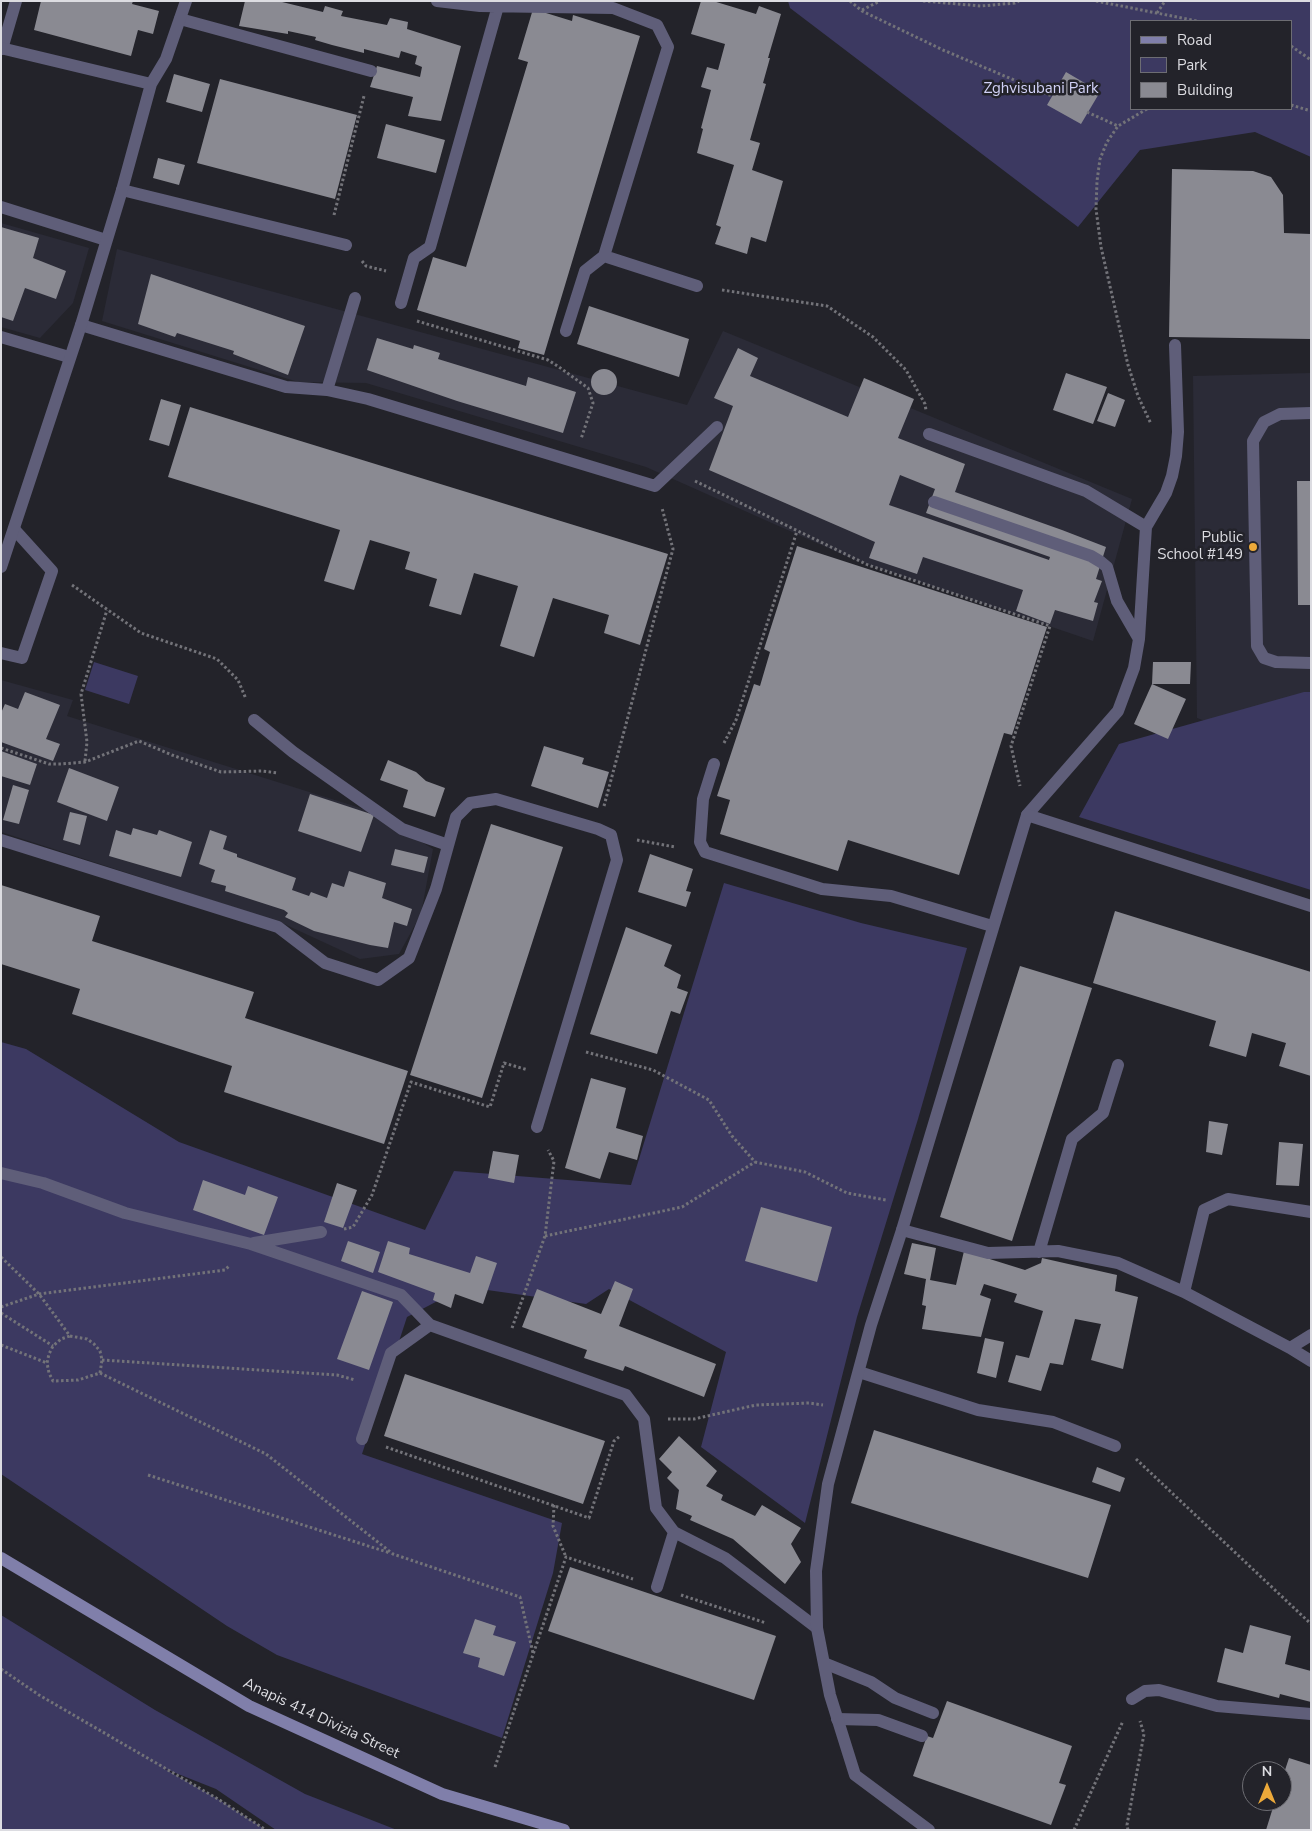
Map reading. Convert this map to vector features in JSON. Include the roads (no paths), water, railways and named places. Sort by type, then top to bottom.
[{"type":"main road","name":"Anapis 414 Divizia Street","points":[[1,1558],[249,1706],[442,1794],[564,1830]]},
{"type":"street","points":[[16,1],[2,48],[151,84]]},
{"type":"street","points":[[1,567],[81,325],[122,190],[151,84],[166,59],[186,1]]},
{"type":"street","points":[[437,1],[480,6],[613,8],[657,26],[668,47],[604,256],[585,271],[566,331]]},
{"type":"street","points":[[401,303],[414,258],[430,247],[498,6]]},
{"type":"street","points":[[180,19],[371,71]]},
{"type":"street","points":[[122,190],[346,244]]},
{"type":"street","points":[[1,207],[106,240]]},
{"type":"street","points":[[604,256],[696,286]]},
{"type":"street","points":[[328,390],[355,298]]},
{"type":"street","points":[[81,325],[286,387],[328,390],[385,404],[655,486],[717,427]]},
{"type":"street","points":[[1,337],[70,357]]},
{"type":"street","points":[[929,1830],[855,1775],[837,1719],[817,1628],[816,1571],[828,1484],[871,1325],[910,1205],[992,926],[1027,815],[1118,711],[1134,668],[1139,639],[1146,527],[1166,493],[1176,456],[1178,432],[1175,344]]},
{"type":"street","points":[[1311,413],[1280,414],[1264,422],[1253,441],[1257,646],[1264,658],[1276,662],[1311,663]]},
{"type":"street","points":[[929,434],[1086,491],[1146,527]]},
{"type":"street","points":[[934,502],[1091,556],[1101,562],[1106,567],[1117,601],[1139,639]]},
{"type":"street","points":[[1,653],[22,658],[52,571],[14,528]]},
{"type":"street","points":[[254,720],[293,752],[402,829],[448,845]]},
{"type":"street","points":[[714,764],[703,799],[700,842],[705,852],[822,889],[891,896],[992,926]]},
{"type":"street","points":[[1,840],[278,927],[325,962],[378,980],[409,958],[436,889],[456,817],[470,803],[496,799],[598,829],[611,835],[617,860],[536,1127]]},
{"type":"street","points":[[1027,815],[1311,906]]},
{"type":"street","points":[[1039,1252],[1072,1139],[1102,1112],[1118,1065]]},
{"type":"street","points":[[1,1173],[43,1183],[125,1213],[251,1244],[401,1295],[430,1324],[626,1395],[644,1419],[656,1508],[674,1532],[726,1558],[817,1628]]},
{"type":"street","points":[[1184,1292],[1204,1210],[1228,1199],[1311,1212]]},
{"type":"street","points":[[902,1230],[988,1253],[1058,1251],[1118,1263],[1184,1292],[1311,1361]]},
{"type":"street","points":[[251,1244],[321,1232]]},
{"type":"street","points":[[362,1439],[391,1353],[430,1324]]},
{"type":"street","points":[[1290,1348],[1311,1335]]},
{"type":"street","points":[[859,1372],[978,1410],[1054,1422],[1114,1446]]},
{"type":"street","points":[[657,1587],[674,1532]]},
{"type":"street","points":[[824,1663],[871,1682],[895,1698],[933,1713]]},
{"type":"street","points":[[1132,1699],[1145,1691],[1159,1690],[1217,1706],[1311,1714]]},
{"type":"street","points":[[837,1719],[878,1720],[922,1736]]},
{"type":"place","name":"Public School #149","points":[[1253,547]]},
{"type":"park label","name":"Zghvisubani Park","points":[[1041,89]]}]
